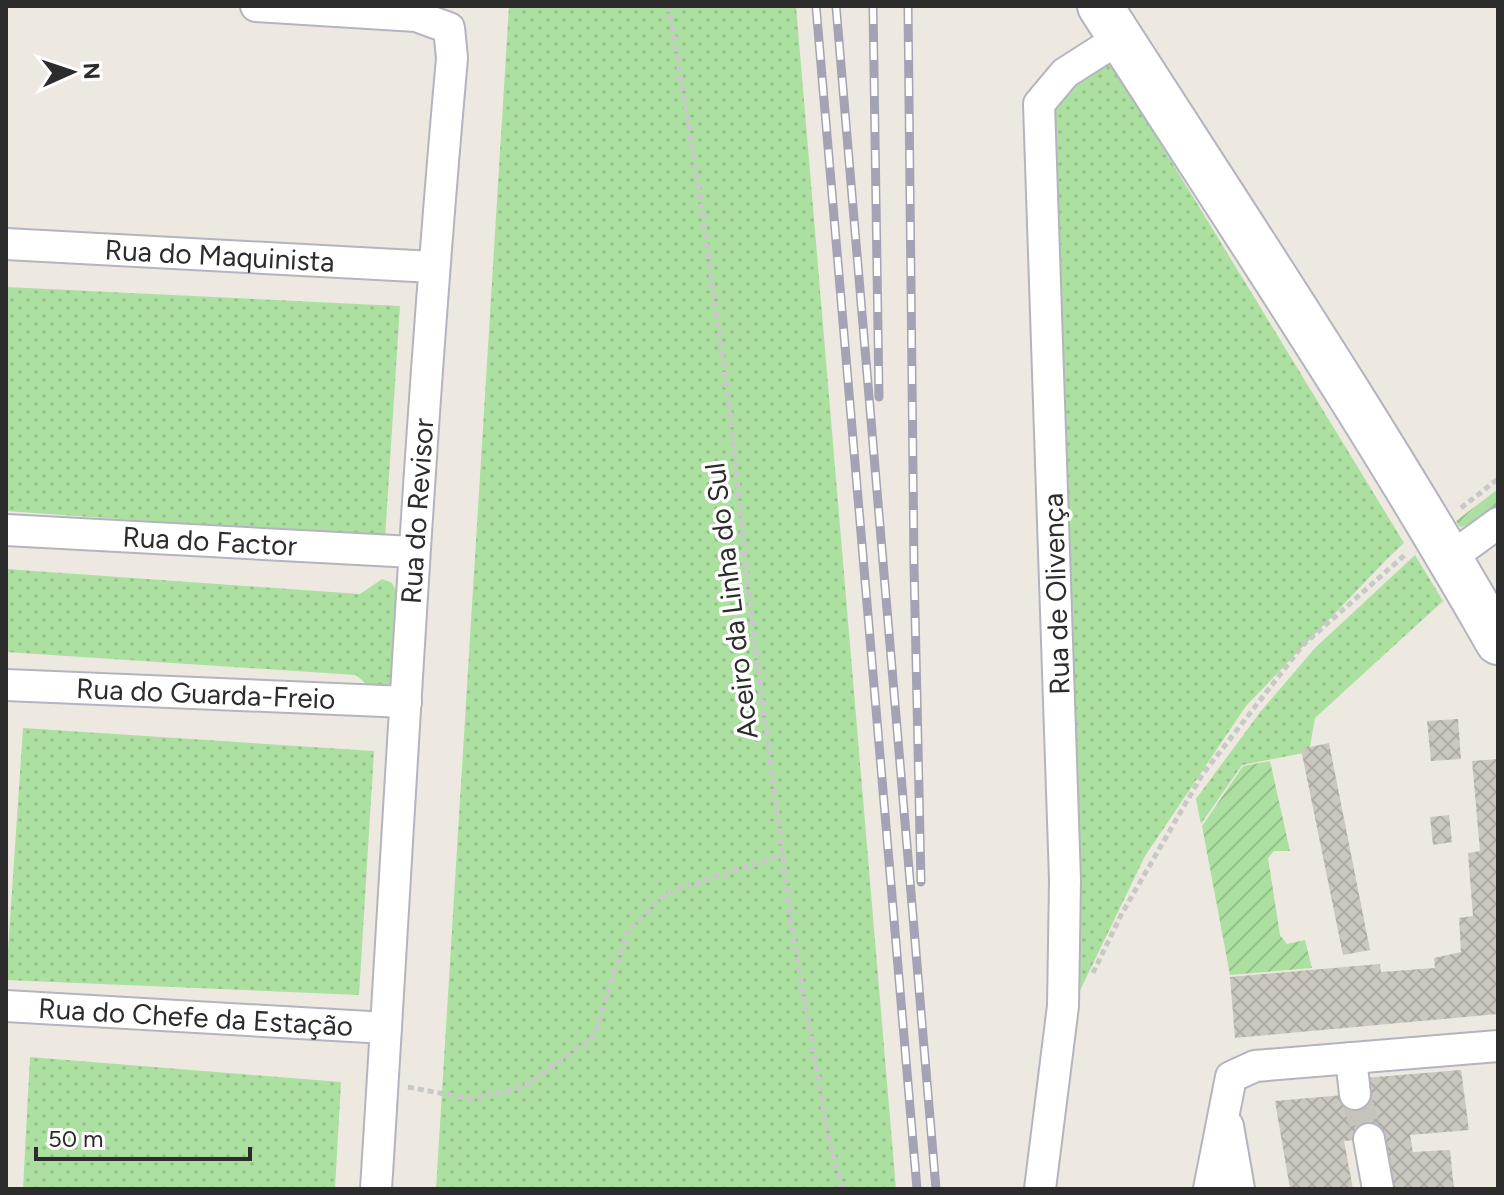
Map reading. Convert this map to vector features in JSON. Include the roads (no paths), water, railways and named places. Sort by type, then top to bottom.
[{"type":"main road","points":[[1110,22],[1305,324],[1442,544],[1498,642]]},
{"type":"street","name":"Rua do Revisor","points":[[256,6],[416,16],[449,28],[452,58],[433,267],[413,552],[376,1189]]},
{"type":"street","name":"Rua de Olivença","points":[[1040,1189],[1063,1006],[1065,880],[1039,104],[1110,22]]},
{"type":"street","name":"Rua do Maquinista","points":[[6,244],[433,267]]},
{"type":"street","points":[[1442,544],[1498,523]]},
{"type":"street","name":"Rua do Factor","points":[[6,530],[413,552]]},
{"type":"street","name":"Rua do Guarda-Freio","points":[[6,685],[406,702]]},
{"type":"street","name":"Rua do Chefe da Estação","points":[[6,1006],[386,1028]]},
{"type":"street","points":[[1209,1189],[1231,1077],[1255,1066],[1498,1046]]},
{"type":"street","points":[[1351,1058],[1355,1094]]},
{"type":"street","points":[[1225,1108],[1239,1189]]},
{"type":"street","points":[[1369,1139],[1378,1189]]},
{"type":"tunnel","points":[[1355,1094],[1369,1139]]},
{"type":"railway","points":[[816,6],[917,1189]]},
{"type":"railway","points":[[836,6],[936,1189]]},
{"type":"railway","points":[[873,6],[879,397]]},
{"type":"railway","points":[[908,6],[921,882]]}]
